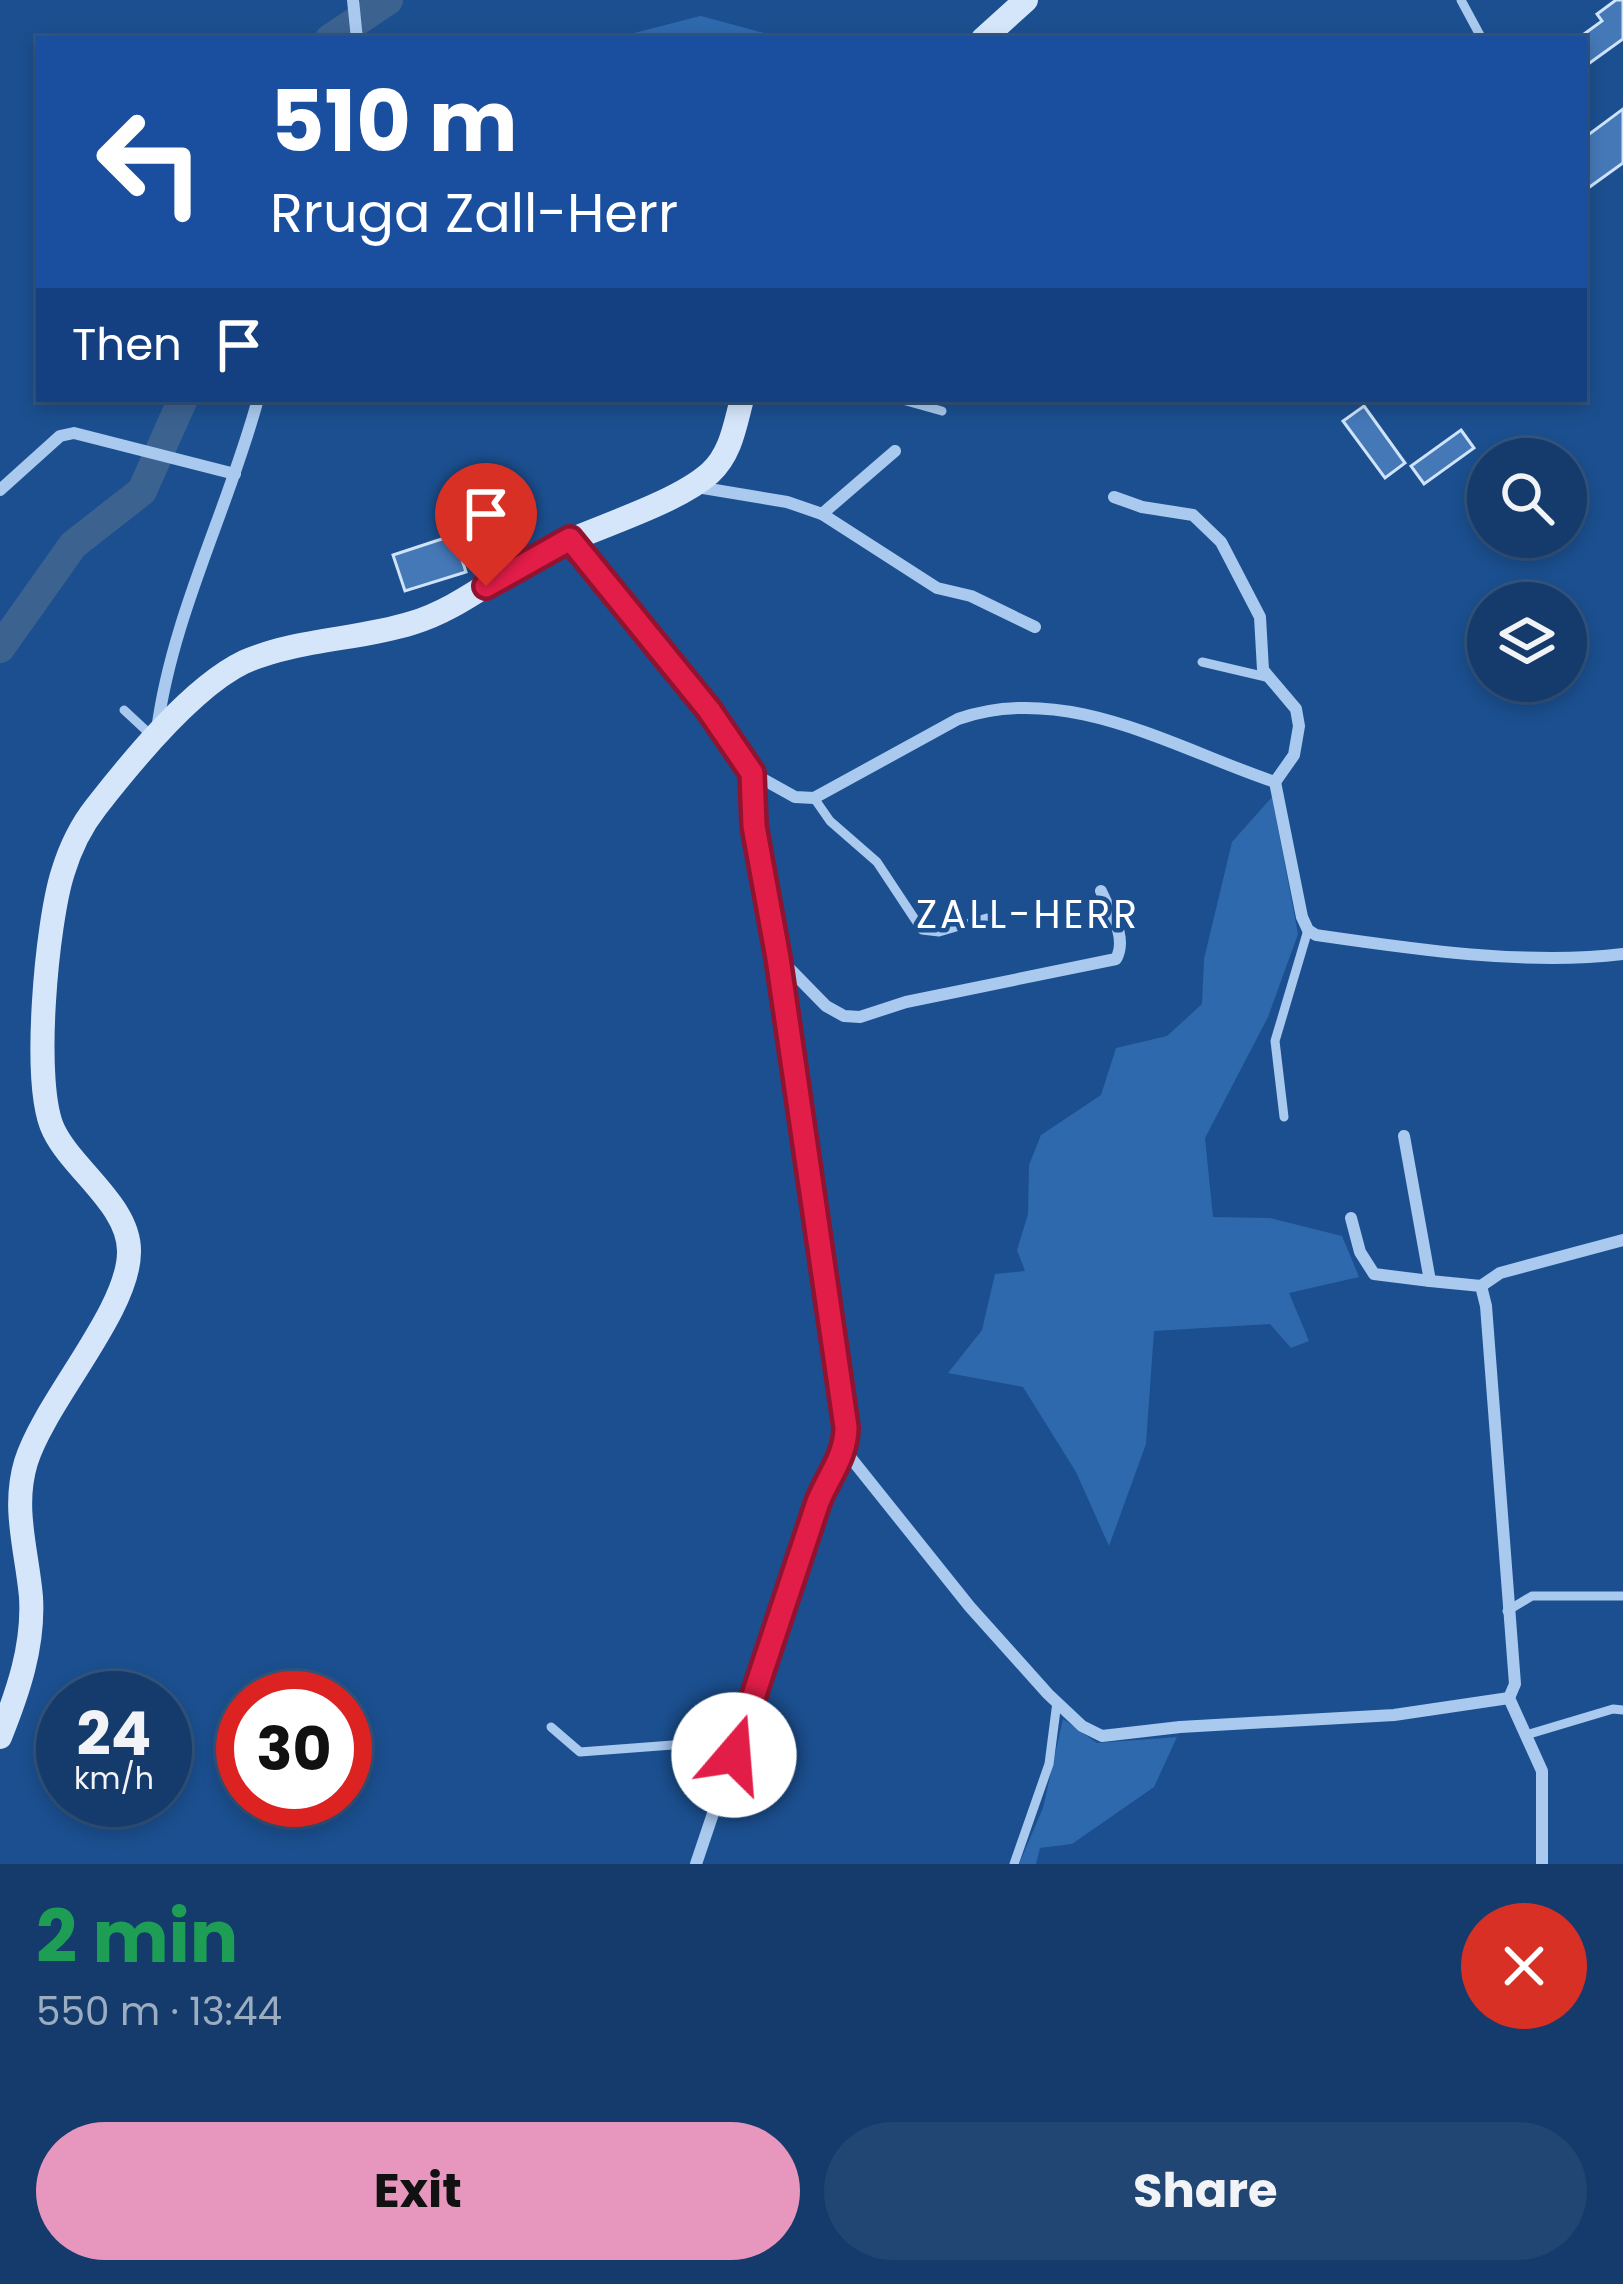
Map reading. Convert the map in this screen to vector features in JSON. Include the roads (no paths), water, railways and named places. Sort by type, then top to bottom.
[{"type":"main road","points":[[986,36],[1026,0]]},
{"type":"main road","points":[[0,1737],[25,1667],[30,1633],[31,1598],[19,1518],[27,1457],[108,1310],[130,1256],[128,1233],[63,1147],[44,1101],[41,1065],[55,904],[76,840],[92,812],[156,739],[202,692],[244,663],[436,615],[570,539],[690,486],[722,460],[741,402]]},
{"type":"street","points":[[353,0],[357,36]]},
{"type":"street","points":[[156,739],[162,689],[257,402]]},
{"type":"street","points":[[0,490],[60,436],[90,434],[235,474]]},
{"type":"street","points":[[822,514],[895,451]]},
{"type":"street","points":[[690,486],[787,502],[822,514],[937,588],[971,596],[1035,627]]},
{"type":"street","points":[[1114,497],[1192,515],[1207,525],[1260,617],[1260,656],[1266,677],[1296,709],[1299,726],[1294,755],[1275,782],[1291,872],[1308,930],[1394,947],[1520,955],[1623,954]]},
{"type":"street","points":[[570,539],[709,710],[752,773],[795,797],[814,799],[958,718],[978,712],[1042,709],[1081,712],[1275,782]]},
{"type":"street","points":[[696,1864],[818,1502],[831,1471],[846,1452],[778,958],[754,826],[752,773]]},
{"type":"street","points":[[778,958],[826,1006],[844,1016],[860,1017],[906,1002],[1116,958],[1120,934],[1101,891]]},
{"type":"street","points":[[1404,1136],[1430,1281]]},
{"type":"street","points":[[1351,1218],[1360,1252],[1374,1274],[1481,1286],[1501,1274],[1623,1240]]},
{"type":"street","points":[[1481,1286],[1490,1333],[1515,1684],[1509,1698],[1545,1791],[1542,1864]]},
{"type":"street","points":[[846,1452],[970,1607],[1057,1702],[1082,1726],[1102,1736],[1180,1726],[1394,1715],[1509,1698]]},
{"type":"lane","points":[[1474,0],[1463,6],[1480,36]]},
{"type":"lane","points":[[909,402],[942,411]]},
{"type":"lane","points":[[1202,662],[1266,677]]},
{"type":"lane","points":[[124,710],[156,739]]},
{"type":"lane","points":[[814,799],[830,820],[878,862],[922,930],[939,932],[987,918]]},
{"type":"lane","points":[[1284,1117],[1275,1041],[1308,930]]},
{"type":"lane","points":[[1508,1611],[1532,1596],[1623,1596]]},
{"type":"lane","points":[[1014,1864],[1049,1764],[1057,1702]]},
{"type":"lane","points":[[1526,1735],[1623,1710]]},
{"type":"lane","points":[[551,1727],[580,1752],[739,1740]]},
{"type":"waterway","points":[[334,36],[388,0]]},
{"type":"waterway","points":[[0,648],[73,545],[142,491],[182,402]]},
{"type":"district","name":"ZALL-HERR","points":[[1028,914]]}]
